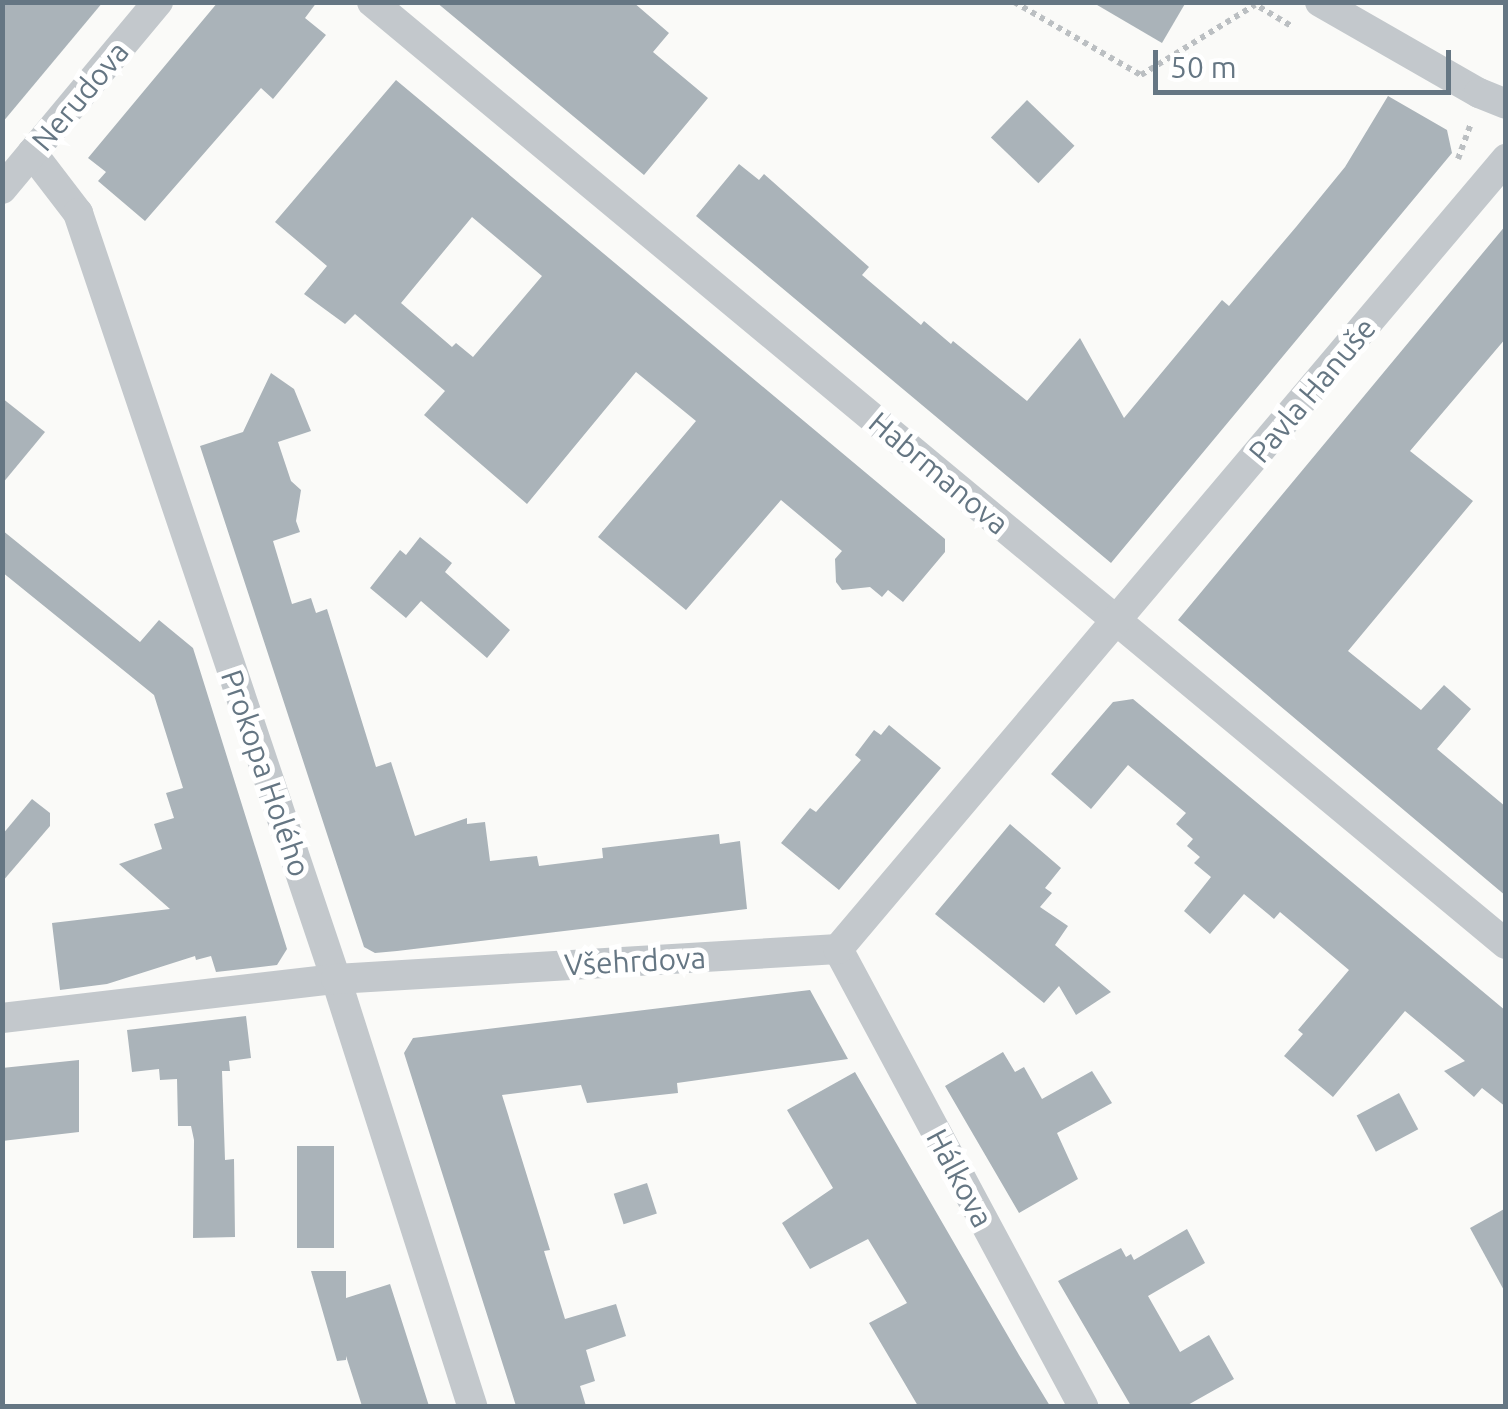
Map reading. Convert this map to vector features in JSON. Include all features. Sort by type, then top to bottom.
[{"type":"street","name":"Nerudova","points":[[2,189],[158,2]]},
{"type":"street","name":"Habrmanova","points":[[372,2],[1506,944]]},
{"type":"street","points":[[1320,2],[1479,94],[1506,104]]},
{"type":"street","name":"Prokopa Holého","points":[[32,153],[78,213],[336,979],[472,1406]]},
{"type":"street","name":"Pavla Hanuše","points":[[1118,621],[1506,159]]},
{"type":"street","points":[[838,950],[1118,621]]},
{"type":"street","name":"Všehrdova","points":[[2,1018],[336,979],[838,950]]},
{"type":"street","name":"Hálkova","points":[[838,950],[1083,1406]]},
{"type":"path","points":[[1014,2],[1142,75],[1256,5]]},
{"type":"path","points":[[1459,158],[1468,129]]},
{"type":"building","points":[[2,2],[103,2],[2,123]]},
{"type":"building","points":[[218,2],[317,2],[305,18],[326,35],[273,99],[261,88],[145,221],[98,181],[106,172],[88,158]]},
{"type":"building","points":[[436,2],[633,2],[669,33],[653,52],[708,98],[644,175]]},
{"type":"building","points":[[1092,2],[1186,2],[1162,43]]},
{"type":"building","points":[[396,80],[945,539],[945,552],[903,602],[888,590],[882,597],[870,587],[842,590],[836,582],[835,559],[842,551],[781,500],[686,610],[598,537],[696,421],[636,372],[527,504],[424,415],[445,391],[355,314],[345,324],[304,294],[327,266],[275,222]],"holes":[[[472,217],[542,276],[473,357],[456,343],[452,347],[401,303]]]},
{"type":"building","points":[[1388,96],[1447,130],[1452,153],[1111,563],[696,216],[739,164],[759,180],[764,174],[869,267],[862,275],[921,325],[924,321],[951,344],[953,341],[1027,401],[1080,338],[1124,418],[1222,300],[1229,306],[1296,227],[1345,167]]},
{"type":"building","points":[[1027,100],[1074,146],[1038,183],[991,137]]},
{"type":"building","points":[[1506,225],[1506,338],[1410,451],[1473,501],[1348,651],[1421,710],[1444,685],[1471,709],[1437,749],[1506,807],[1506,896],[1178,620]]},
{"type":"building","points":[[271,373],[294,389],[311,431],[278,442],[291,481],[301,490],[296,521],[300,532],[273,541],[292,604],[311,598],[316,613],[327,609],[376,767],[391,762],[415,836],[467,818],[467,824],[485,822],[490,861],[537,856],[539,866],[603,858],[602,848],[719,834],[720,844],[740,841],[747,909],[397,951],[375,953],[364,947],[200,446],[243,432]]},
{"type":"building","points":[[2,398],[45,432],[2,484]]},
{"type":"building","points":[[2,530],[140,642],[159,620],[193,648],[287,949],[277,965],[216,972],[211,956],[196,960],[195,956],[107,984],[60,990],[52,923],[170,909],[119,864],[162,849],[154,824],[174,818],[166,793],[183,788],[154,695],[2,572]]},
{"type":"building","points":[[420,537],[452,563],[445,572],[510,630],[487,658],[421,601],[406,618],[370,588],[400,550],[406,555]]},
{"type":"building","points":[[1133,699],[1506,1011],[1506,1107],[1482,1088],[1474,1097],[1444,1071],[1465,1061],[1405,1011],[1333,1097],[1284,1056],[1303,1034],[1298,1030],[1349,970],[1280,912],[1274,919],[1244,894],[1210,934],[1184,911],[1211,877],[1194,863],[1200,857],[1187,846],[1193,839],[1176,824],[1186,813],[1128,765],[1091,809],[1051,774],[1113,702]]},
{"type":"building","points":[[889,725],[941,768],[839,890],[781,843],[810,808],[816,812],[861,760],[855,755],[874,730],[881,735]]},
{"type":"building","points":[[32,799],[50,813],[50,826],[2,882],[2,835]]},
{"type":"building","points":[[1010,824],[1061,868],[1045,888],[1052,893],[1040,907],[1068,926],[1055,945],[1111,992],[1076,1015],[1059,986],[1044,1003],[935,914]]},
{"type":"building","points":[[810,990],[848,1059],[677,1083],[678,1093],[587,1103],[581,1085],[502,1095],[550,1250],[544,1251],[565,1319],[616,1304],[626,1336],[586,1350],[595,1381],[580,1386],[586,1406],[516,1406],[404,1053],[413,1038]]},
{"type":"building","points":[[246,1016],[251,1058],[229,1061],[230,1071],[222,1071],[225,1160],[234,1159],[235,1237],[193,1238],[194,1140],[191,1126],[178,1126],[177,1079],[160,1080],[159,1069],[132,1072],[127,1030]]},
{"type":"building","points":[[1003,1052],[1015,1072],[1024,1067],[1042,1099],[1092,1071],[1112,1103],[1057,1133],[1078,1179],[1019,1213],[945,1086]]},
{"type":"building","points":[[79,1060],[79,1132],[2,1141],[2,1068]]},
{"type":"building","points":[[855,1072],[1050,1406],[918,1406],[869,1323],[907,1303],[868,1239],[810,1269],[782,1223],[833,1188],[787,1110]]},
{"type":"building","points":[[1399,1093],[1418,1129],[1376,1152],[1357,1116]]},
{"type":"building","points":[[297,1146],[334,1146],[334,1248],[297,1248]]},
{"type":"building","points":[[647,1183],[657,1213],[624,1224],[614,1194]]},
{"type":"building","points":[[1506,1208],[1506,1294],[1470,1228]]},
{"type":"building","points":[[1187,1229],[1205,1263],[1148,1296],[1180,1352],[1209,1335],[1234,1379],[1186,1406],[1131,1406],[1058,1281],[1121,1248],[1126,1257],[1131,1254],[1134,1260]]},
{"type":"building","points":[[311,1271],[346,1271],[346,1298],[390,1284],[429,1406],[362,1406],[346,1356],[346,1360],[337,1361]]}]
